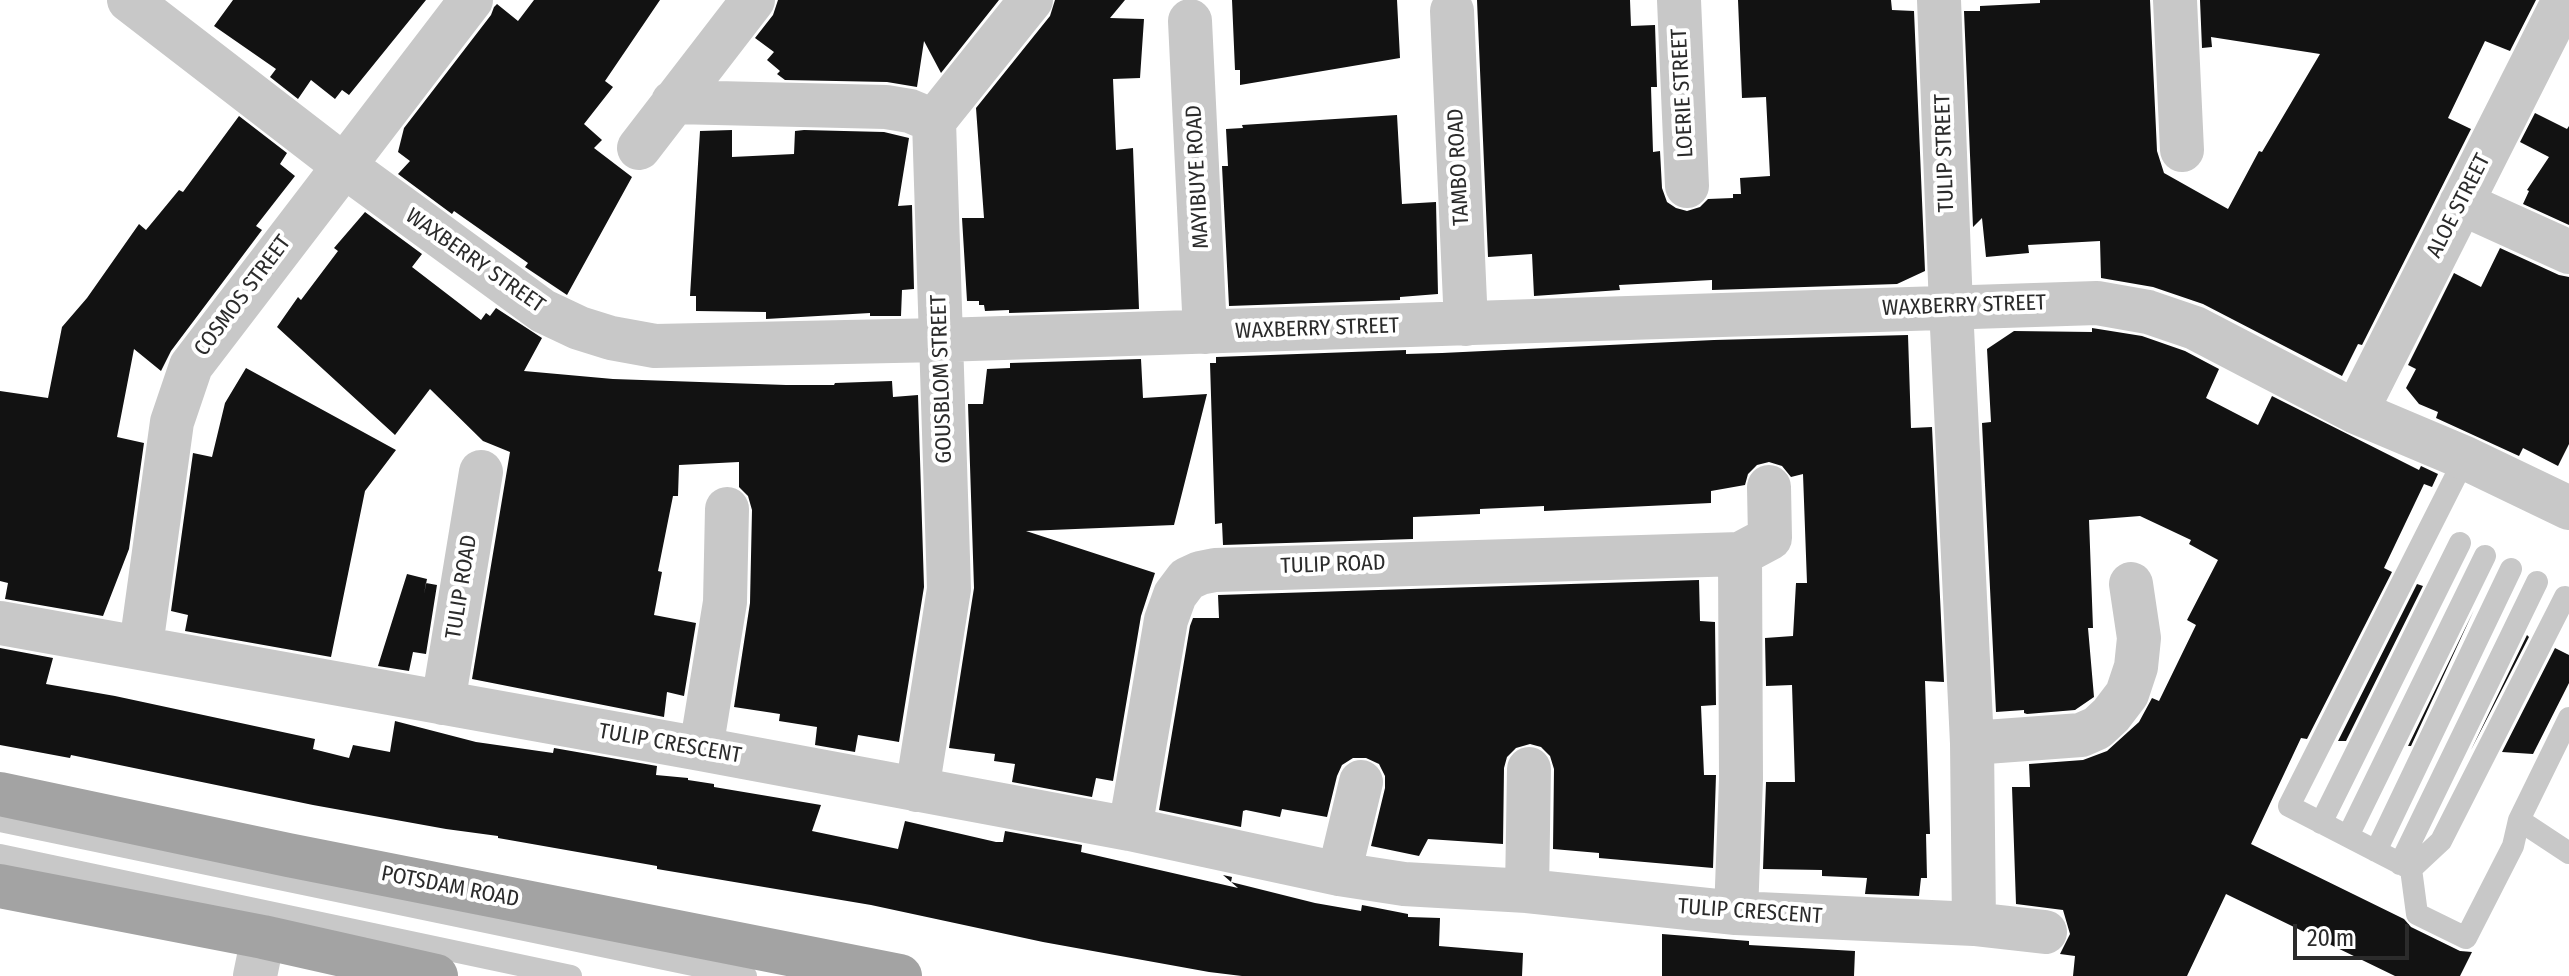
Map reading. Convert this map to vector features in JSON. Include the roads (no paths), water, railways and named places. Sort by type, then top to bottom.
[{"type":"main road","name":"POTSDAM ROAD","points":[[0,794],[288,855],[900,976]]},
{"type":"main road","points":[[0,886],[259,957],[436,976]]},
{"type":"street","name":"WAXBERRY STREET","points":[[129,0],[343,165],[543,311],[579,328],[611,338],[655,346],[941,340],[2097,303],[2148,312],[2195,328],[2356,412],[2465,458],[2569,508]]},
{"type":"street","name":"COSMOS STREET","points":[[141,646],[172,422],[191,366],[471,0]]},
{"type":"street","points":[[639,148],[753,0]]},
{"type":"street","points":[[673,102],[886,107],[910,111],[934,121],[1031,0]]},
{"type":"street","name":"LOERIE STREET","points":[[1679,0],[1687,186]]},
{"type":"street","name":"TULIP STREET","points":[[1939,0],[1951,307]]},
{"type":"street","points":[[2175,0],[2182,150]]},
{"type":"street","name":"ALOE STREET","points":[[2356,412],[2564,0]]},
{"type":"street","name":"TAMBO ROAD","points":[[1452,11],[1466,324]]},
{"type":"street","name":"MAYIBUYE ROAD","points":[[1190,21],[1205,332]]},
{"type":"street","name":"GOUSBLOM STREET","points":[[917,790],[949,589],[934,121]]},
{"type":"street","points":[[2461,203],[2569,252]]},
{"type":"street","points":[[1951,307],[1972,743],[1974,924]]},
{"type":"street","name":"TULIP ROAD","points":[[443,703],[481,472]]},
{"type":"street","points":[[1736,913],[1741,779],[1740,554],[1770,538],[1769,487]]},
{"type":"street","points":[[701,749],[725,602],[727,509]]},
{"type":"street","name":"TULIP ROAD","points":[[1130,829],[1166,620],[1175,595],[1187,579],[1200,573],[1425,561],[1740,554]]},
{"type":"street","points":[[1972,743],[2081,735],[2097,728],[2111,715],[2127,694],[2136,667],[2139,638],[2131,584]]},
{"type":"street","name":"TULIP CRESCENT","points":[[0,623],[701,749],[1130,829],[1339,874],[1404,884],[1527,891],[1736,913],[1974,924],[2045,932]]},
{"type":"street","points":[[1527,891],[1529,769]]},
{"type":"street","points":[[1339,874],[1361,782]]},
{"type":"lane","points":[[2406,866],[2289,806],[2465,458]]},
{"type":"lane","points":[[2406,866],[2441,841],[2567,598],[2430,528]]},
{"type":"lane","points":[[2321,823],[2460,543]]},
{"type":"lane","points":[[2348,836],[2485,556]]},
{"type":"lane","points":[[2376,851],[2511,569]]},
{"type":"lane","points":[[2537,582],[2406,866],[2417,914],[2466,938],[2513,846],[2519,820],[2569,718]]},
{"type":"lane","points":[[2519,820],[2569,853]]},
{"type":"lane","points":[[0,821],[746,976]]},
{"type":"lane","points":[[0,855],[571,976]]}]
